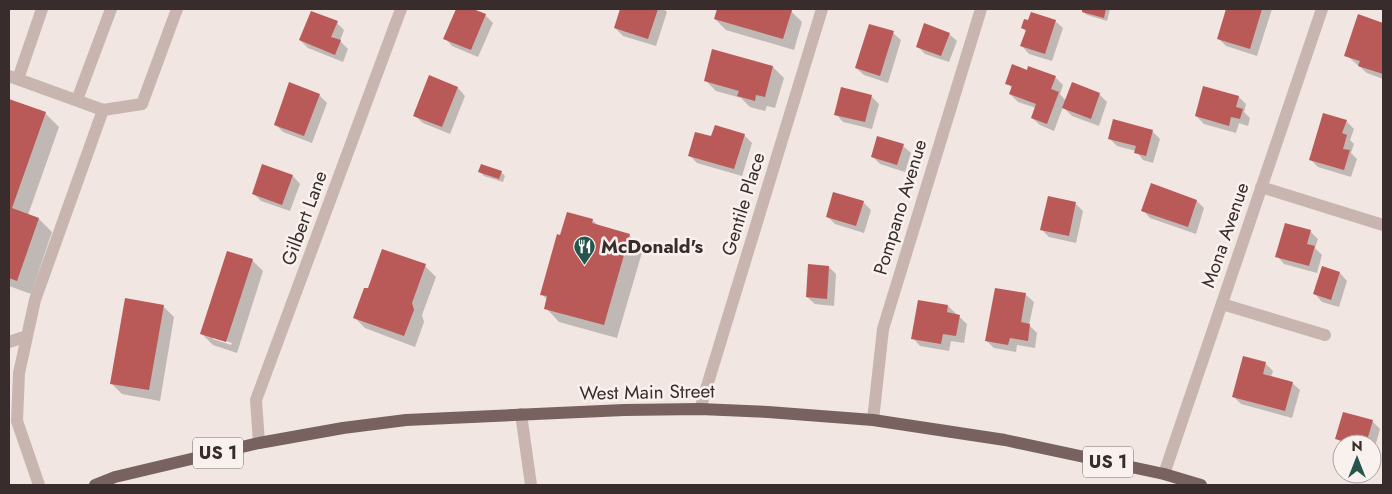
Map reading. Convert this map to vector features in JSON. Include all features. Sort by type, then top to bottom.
[{"type":"main road","name":"West Main Street","points":[[94,485],[115,477],[259,443],[343,428],[406,420],[521,414],[700,410],[768,412],[873,420],[1005,440],[1164,474],[1201,485]]},
{"type":"street","points":[[42,9],[13,78],[103,110],[142,104],[177,9]]},
{"type":"street","points":[[77,100],[111,9]]},
{"type":"street","name":"Gilbert Lane","points":[[259,443],[256,400],[401,9]]},
{"type":"street","name":"Gentile Place","points":[[700,410],[822,9]]},
{"type":"street","name":"Pompano Avenue","points":[[873,420],[883,329],[981,9]]},
{"type":"street","name":"Mona Avenue","points":[[1164,474],[1322,9]]},
{"type":"street","points":[[39,485],[17,421],[13,402],[36,300],[103,110]]},
{"type":"street","points":[[1261,187],[1383,225]]},
{"type":"street","points":[[1222,304],[1325,335]]},
{"type":"street","points":[[9,342],[27,336]]},
{"type":"street","points":[[521,414],[531,485]]},
{"type":"building","points":[[456,9],[473,9],[486,14],[471,50],[443,39]]},
{"type":"building","points":[[620,9],[658,9],[648,39],[614,28]]},
{"type":"building","points":[[717,9],[792,10],[783,39],[714,19]]},
{"type":"building","points":[[1082,9],[1106,9],[1104,18],[1082,12]]},
{"type":"building","points":[[1226,9],[1262,9],[1250,49],[1217,39]]},
{"type":"building","points":[[311,11],[338,21],[331,37],[341,40],[335,55],[299,40]]},
{"type":"building","points":[[1031,12],[1056,20],[1045,54],[1020,46],[1026,30],[1021,28],[1024,19],[1028,20]]},
{"type":"building","points":[[1358,14],[1383,23],[1383,74],[1358,66],[1360,61],[1344,56]]},
{"type":"building","points":[[924,23],[950,33],[941,56],[916,47]]},
{"type":"building","points":[[869,24],[894,31],[880,76],[855,68]]},
{"type":"building","points":[[712,49],[773,66],[765,97],[756,95],[755,101],[737,96],[739,91],[704,81]]},
{"type":"building","points":[[1012,64],[1027,70],[1028,66],[1056,76],[1051,89],[1059,92],[1047,124],[1031,118],[1036,104],[1009,94],[1012,86],[1005,84]]},
{"type":"building","points":[[429,75],[458,87],[442,127],[413,116]]},
{"type":"building","points":[[289,82],[320,94],[304,136],[274,125]]},
{"type":"building","points":[[1072,82],[1100,93],[1091,119],[1062,108]]},
{"type":"building","points":[[1203,86],[1239,96],[1236,107],[1243,109],[1240,119],[1231,117],[1229,126],[1195,116]]},
{"type":"building","points":[[841,87],[872,95],[865,122],[834,115]]},
{"type":"building","points":[[9,99],[46,112],[12,208],[39,218],[17,281],[9,278]]},
{"type":"building","points":[[1323,113],[1347,120],[1342,133],[1347,135],[1343,149],[1350,150],[1344,170],[1309,160]]},
{"type":"building","points":[[1113,119],[1153,130],[1146,156],[1134,153],[1136,146],[1108,139]]},
{"type":"building","points":[[715,125],[745,134],[734,169],[688,156],[695,132],[711,136]]},
{"type":"building","points":[[877,136],[904,144],[897,165],[871,157]]},
{"type":"building","points":[[262,164],[293,175],[282,205],[252,194]]},
{"type":"building","points":[[481,164],[502,171],[499,179],[478,172]]},
{"type":"building","points":[[1151,183],[1197,200],[1188,227],[1141,211]]},
{"type":"building","points":[[833,192],[864,201],[856,226],[826,217]]},
{"type":"building","points":[[1048,196],[1076,202],[1069,236],[1040,230]]},
{"type":"building","name":"McDonald's","points":[[567,212],[593,219],[592,223],[630,234],[604,325],[544,309],[547,296],[540,295],[557,234],[560,235]]},
{"type":"building","points":[[1285,223],[1311,230],[1307,244],[1315,246],[1309,266],[1275,257]]},
{"type":"building","points":[[382,249],[426,264],[412,303],[414,310],[404,336],[353,318],[364,288],[368,288]]},
{"type":"building","points":[[227,251],[253,259],[226,342],[200,334]]},
{"type":"building","points":[[808,264],[829,266],[827,299],[806,297]]},
{"type":"building","points":[[1322,266],[1340,272],[1331,300],[1313,294]]},
{"type":"building","points":[[995,288],[1026,293],[1021,322],[1030,324],[1028,341],[1010,338],[1008,345],[985,341]]},
{"type":"building","points":[[125,298],[164,305],[149,390],[110,384]]},
{"type":"building","points":[[918,300],[948,305],[947,312],[960,315],[956,336],[943,334],[941,344],[911,339]]},
{"type":"building","points":[[1243,356],[1266,362],[1263,374],[1293,382],[1285,411],[1232,397]]},
{"type":"building","points":[[1343,412],[1373,420],[1369,434],[1336,434]]},
{"type":"place","name":"McDonald's","points":[[585,265]]}]
